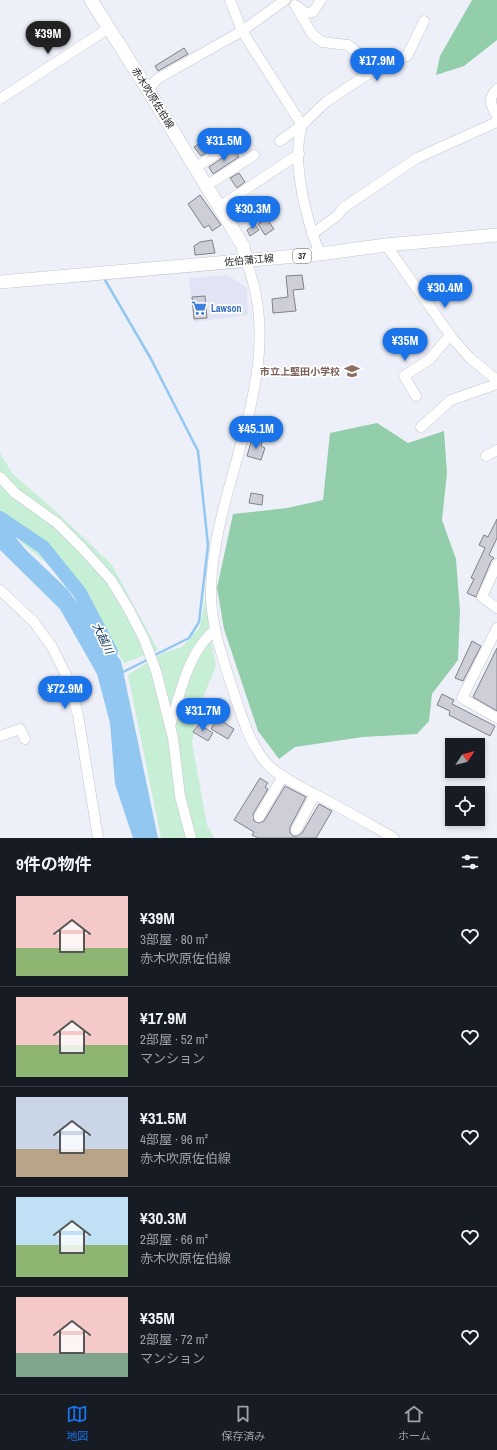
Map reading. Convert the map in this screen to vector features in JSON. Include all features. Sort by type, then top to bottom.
[{"type":"main road","name":"赤木吹原佐伯線","points":[[90,0],[148,90],[243,246],[246,261]]},
{"type":"main road","name":"佐伯蒲江線","points":[[0,282],[246,261],[320,254],[386,244],[497,235]]},
{"type":"street","points":[[230,0],[242,31],[302,126],[299,137],[301,193],[312,234],[320,254]]},
{"type":"street","points":[[148,90],[157,79],[242,31],[285,0]]},
{"type":"street","points":[[294,2],[305,13],[313,12],[321,0]]},
{"type":"street","points":[[294,2],[312,34],[322,42],[348,45],[363,57],[370,73]]},
{"type":"street","points":[[280,141],[302,126],[327,101],[370,73],[407,56],[424,21]]},
{"type":"street","points":[[0,99],[109,28]]},
{"type":"street","points":[[497,89],[491,95],[490,104],[497,116]]},
{"type":"street","points":[[312,234],[337,216],[343,208],[417,158],[497,122]]},
{"type":"street","points":[[195,168],[240,139]]},
{"type":"street","points":[[219,207],[300,154]]},
{"type":"street","points":[[206,186],[254,155]]},
{"type":"street","points":[[386,244],[450,335],[470,358],[497,380]]},
{"type":"street","points":[[246,261],[253,279],[257,300],[260,350],[245,425],[215,552],[211,589],[215,630],[237,702],[250,736],[257,750],[269,766],[283,776],[394,838]]},
{"type":"street","points":[[416,396],[404,376],[430,359],[450,335]]},
{"type":"street","points":[[421,427],[451,400],[497,384]]},
{"type":"street","points":[[486,456],[497,450]]},
{"type":"street","points":[[0,477],[15,493],[58,523],[111,580],[141,633],[151,658],[170,726],[180,796],[191,838]]},
{"type":"street","points":[[497,564],[482,597],[497,608]]},
{"type":"street","points":[[0,590],[34,622],[52,647],[67,677],[78,715],[98,838]]},
{"type":"street","points":[[497,628],[462,698],[497,718]]},
{"type":"street","points":[[170,726],[189,669],[204,639],[215,630]]},
{"type":"street","points":[[0,736],[20,729],[25,739]]},
{"type":"street","points":[[258,817],[283,776]]},
{"type":"street","points":[[296,830],[315,794]]},
{"type":"shaded area","points":[[228,275],[247,288],[248,315],[194,322],[189,278]]},
{"type":"green space","points":[[472,0],[497,0],[497,40],[464,66],[436,75],[440,56]]},
{"type":"green space","points":[[377,423],[408,443],[444,431],[447,473],[442,520],[456,559],[460,611],[458,660],[432,694],[429,721],[417,734],[363,737],[295,747],[279,759],[258,731],[224,629],[217,588],[233,514],[287,508],[323,500],[330,433]]},
{"type":"green space","points":[[0,453],[13,474],[60,515],[112,565],[158,650],[124,663],[83,592],[23,544],[0,514]]},
{"type":"green space","points":[[207,590],[211,641],[216,666],[198,709],[192,743],[207,825],[214,838],[161,838],[128,675],[161,654],[182,647],[200,627]]},
{"type":"water","points":[[0,518],[25,549],[67,589],[121,661],[158,838],[133,838],[115,784],[110,723],[97,674],[60,609],[0,550]]},
{"type":"building","points":[[184,48],[188,54],[158,71],[155,66]]},
{"type":"building","points":[[223,128],[230,137],[201,156],[194,147]]},
{"type":"building","points":[[234,150],[239,157],[213,174],[209,167]]},
{"type":"building","points":[[239,173],[245,182],[237,188],[230,178]]},
{"type":"building","points":[[200,195],[221,225],[212,231],[209,225],[204,228],[188,204]]},
{"type":"building","points":[[267,219],[274,229],[265,235],[258,224]]},
{"type":"building","points":[[255,225],[259,230],[250,236],[247,230]]},
{"type":"building","points":[[212,240],[215,253],[195,255],[194,246],[200,242]]},
{"type":"building","points":[[302,275],[304,289],[293,290],[296,311],[273,313],[272,299],[288,297],[286,276]]},
{"type":"building","name":"Lawson","points":[[205,296],[207,318],[194,319],[192,297]]},
{"type":"building","points":[[252,439],[262,442],[261,446],[265,448],[261,460],[247,456]]},
{"type":"building","points":[[251,493],[263,495],[262,505],[249,503]]},
{"type":"building","points":[[497,519],[497,538],[489,555],[494,558],[491,561],[476,597],[467,593],[474,579],[471,578],[485,548],[479,545],[484,535],[488,537]]},
{"type":"building","points":[[472,641],[481,646],[463,681],[455,678]]},
{"type":"building","points":[[497,648],[497,711],[473,697]]},
{"type":"building","points":[[442,694],[454,700],[452,704],[495,726],[490,736],[449,715],[450,711],[437,705]]},
{"type":"building","points":[[211,700],[229,710],[223,722],[234,729],[228,739],[211,729],[218,717],[205,710]]},
{"type":"building","points":[[199,724],[213,733],[208,741],[193,732]]},
{"type":"building","points":[[260,778],[268,783],[265,787],[268,789],[253,814],[254,821],[259,823],[264,821],[285,786],[306,797],[290,827],[290,833],[293,836],[297,836],[302,833],[319,804],[332,811],[316,838],[258,838],[252,835],[254,832],[234,820]]},
{"type":"waterway","points":[[105,280],[151,359],[198,451],[208,545],[199,622],[189,638],[153,656]]},
{"type":"waterway","name":"大越川","points":[[0,518],[43,547],[80,593],[111,652]]},
{"type":"waterway","points":[[121,673],[149,659]]},
{"type":"place","name":"Lawson","points":[[199,308]]},
{"type":"place","name":"市立上堅田小学校","points":[[352,371]]}]
